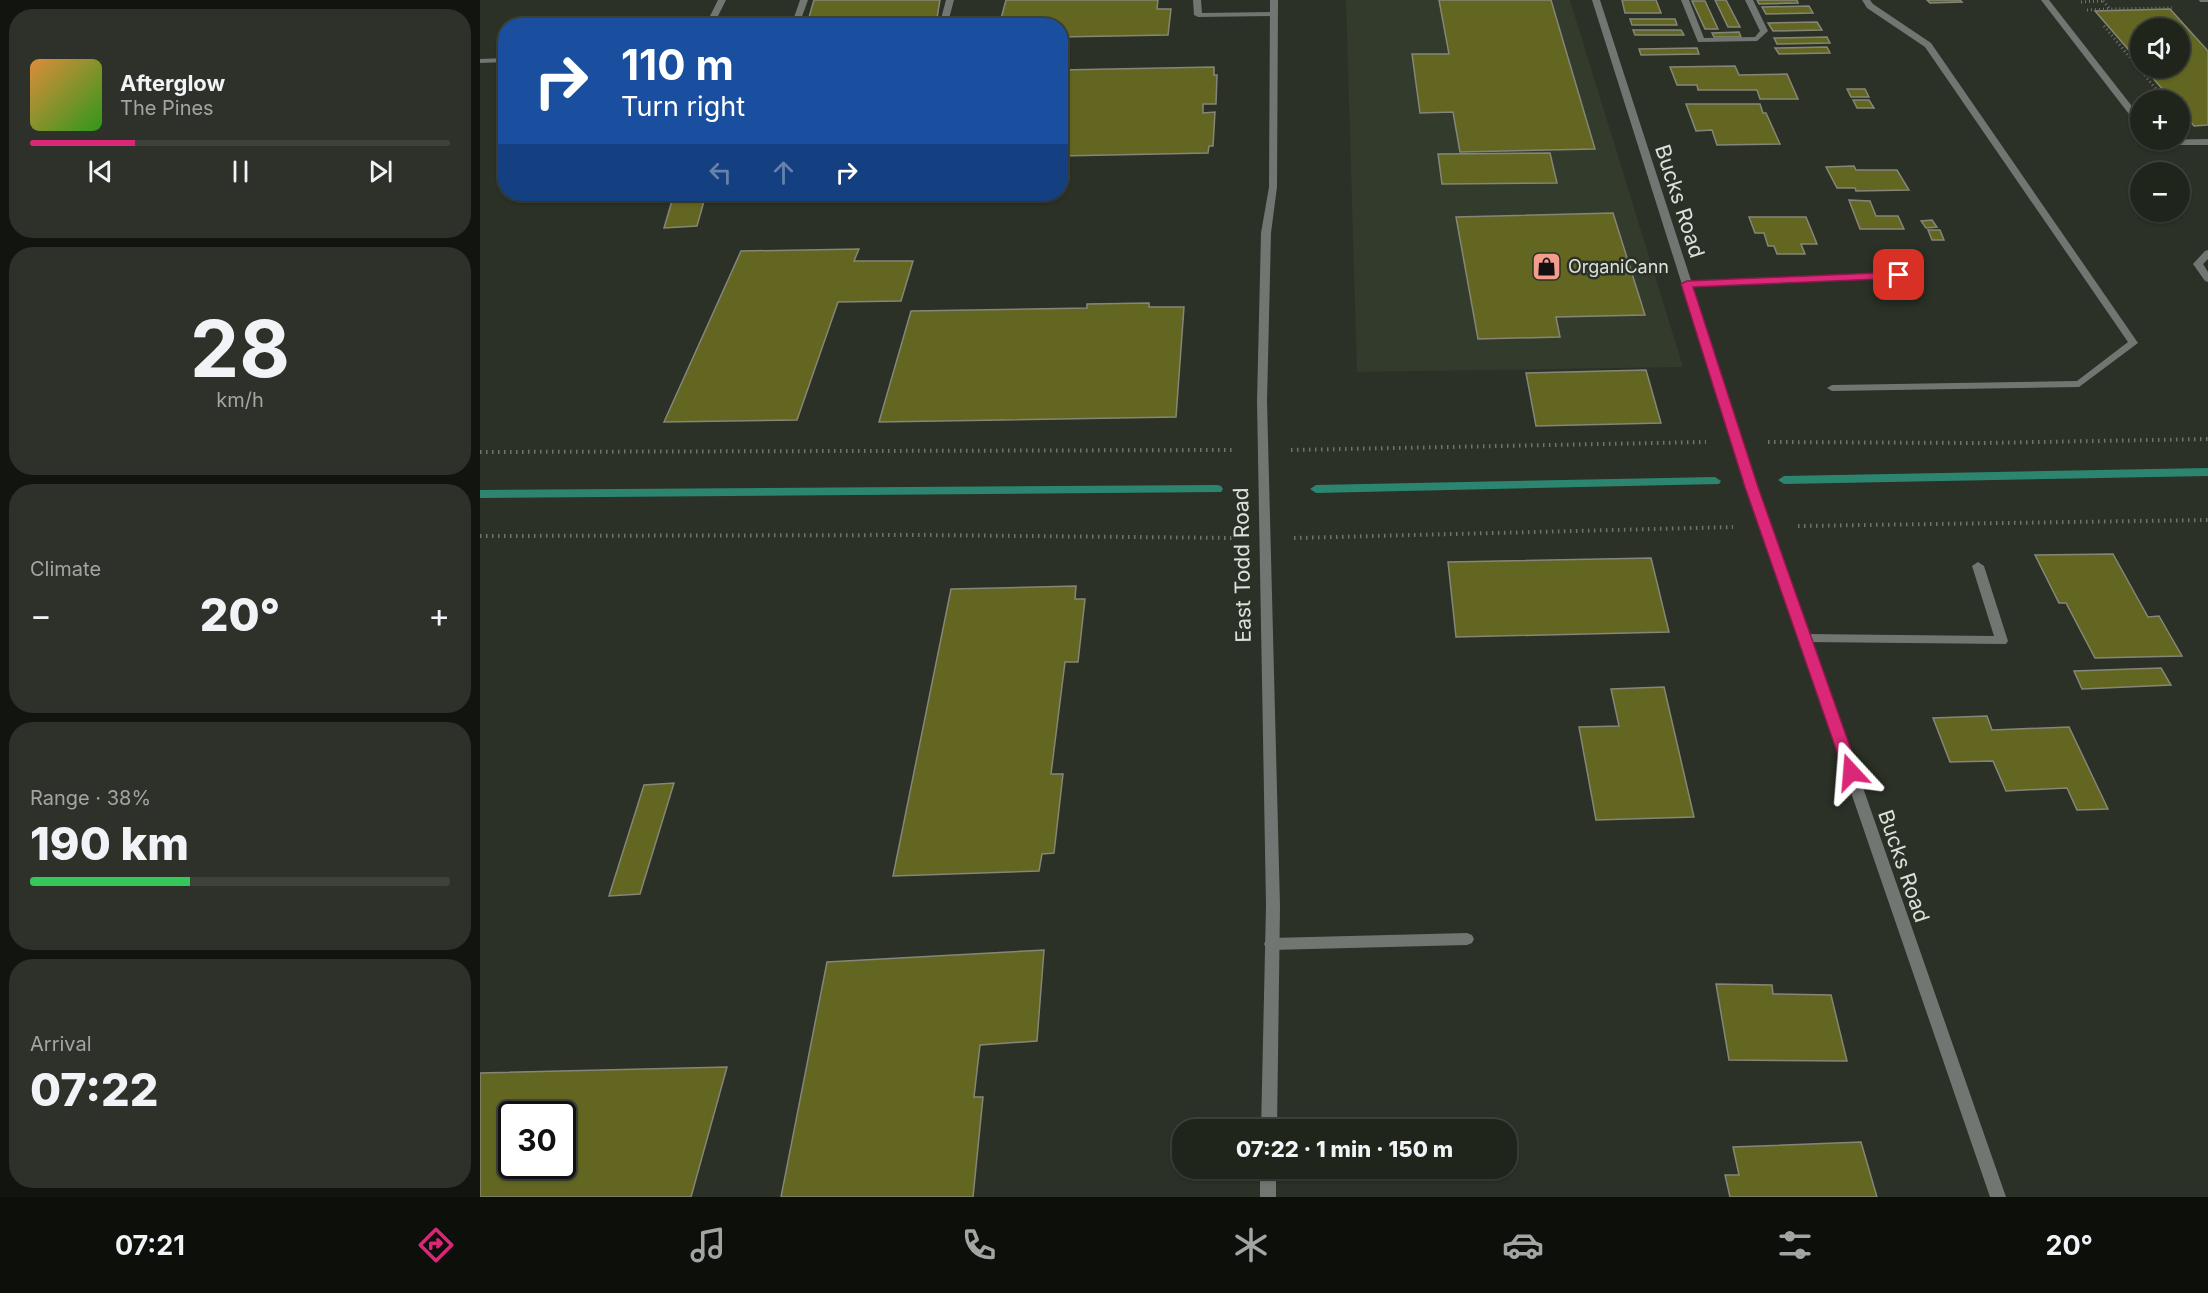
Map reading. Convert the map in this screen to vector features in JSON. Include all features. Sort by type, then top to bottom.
[{"type":"street","points":[[713,18],[723,0]]},
{"type":"street","points":[[797,18],[804,0]]},
{"type":"street","points":[[945,18],[950,0]]},
{"type":"street","points":[[1197,0],[1198,15],[1274,14]]},
{"type":"street","name":"East Todd Road","points":[[1269,1119],[1273,906],[1263,450],[1266,244],[1273,188],[1274,0]]},
{"type":"street","name":"Bucks Road","points":[[1596,0],[1765,526],[1998,1197]]},
{"type":"street","points":[[1685,0],[1701,40],[1757,39],[1764,31],[1749,0]]},
{"type":"street","points":[[1832,388],[2079,384],[2133,343],[1928,45],[1870,6],[1866,0]]},
{"type":"street","points":[[2045,0],[2130,109]]},
{"type":"street","points":[[2203,0],[2208,0]]},
{"type":"street","points":[[480,60],[498,60]]},
{"type":"street","points":[[2190,142],[2208,142]]},
{"type":"street","points":[[2208,253],[2198,264],[2208,279]]},
{"type":"street","points":[[1687,284],[1899,275]]},
{"type":"street","points":[[1805,638],[2002,641],[1978,567]]},
{"type":"street","points":[[1271,944],[1467,939]]},
{"type":"street","points":[[1268,1179],[1268,1197]]},
{"type":"path","points":[[2093,2],[2102,1],[2110,9]]},
{"type":"path","points":[[2078,10],[2172,8]]},
{"type":"path","points":[[2090,9],[2096,16]]},
{"type":"path","points":[[2102,24],[2157,90]]},
{"type":"path","points":[[480,452],[1263,450],[1737,441],[1981,443],[2208,439]]},
{"type":"path","points":[[480,536],[922,535],[1264,538],[1765,526],[1853,527],[2208,520]]},
{"type":"shaded area","points":[[1346,0],[1570,0],[1683,367],[1357,372]]},
{"type":"building","points":[[814,0],[940,0],[937,18],[809,18]]},
{"type":"building","points":[[1006,0],[1158,0],[1157,9],[1171,9],[1168,35],[1068,37],[1068,18],[1001,18]]},
{"type":"building","points":[[1439,0],[1551,0],[1595,149],[1460,152],[1453,112],[1420,113],[1412,54],[1449,54]]},
{"type":"building","points":[[1622,0],[1656,0],[1661,13],[1625,13]]},
{"type":"building","points":[[1715,0],[1726,0],[1740,27],[1728,27]]},
{"type":"building","points":[[1757,0],[1797,0],[1798,3],[1759,4]]},
{"type":"building","points":[[1927,0],[1960,0],[1962,2],[1930,3]]},
{"type":"building","points":[[1692,1],[1705,1],[1718,29],[1705,29]]},
{"type":"building","points":[[1809,6],[1813,13],[1766,14],[1762,7]]},
{"type":"building","points":[[2170,9],[2178,18],[2130,18],[2130,51],[2095,11]]},
{"type":"building","points":[[1630,19],[1675,19],[1677,25],[1632,25]]},
{"type":"building","points":[[1817,22],[1822,30],[1773,31],[1768,23]]},
{"type":"building","points":[[1633,30],[1681,30],[1684,35],[1635,35]]},
{"type":"building","points":[[2190,31],[2208,51],[2208,125],[2194,126],[2190,121],[2190,90],[2163,90],[2153,78],[2190,78]]},
{"type":"building","points":[[1739,32],[1741,37],[1714,37],[1712,33]]},
{"type":"building","points":[[1827,37],[1830,43],[1777,44],[1774,38]]},
{"type":"building","points":[[1827,47],[1830,53],[1779,54],[1775,48]]},
{"type":"building","points":[[1697,48],[1699,54],[1641,55],[1639,49]]},
{"type":"building","points":[[1735,66],[1739,75],[1787,74],[1798,99],[1760,99],[1757,90],[1698,90],[1697,85],[1677,85],[1670,67]]},
{"type":"building","points":[[1214,67],[1214,75],[1217,75],[1216,104],[1203,104],[1203,113],[1215,112],[1213,146],[1209,146],[1208,153],[1068,156],[1068,70]]},
{"type":"building","points":[[1847,89],[1865,89],[1869,97],[1851,97]]},
{"type":"building","points":[[1853,100],[1869,100],[1874,108],[1857,108]]},
{"type":"building","points":[[1686,104],[1760,104],[1780,144],[1717,145],[1712,130],[1696,131]]},
{"type":"building","points":[[1550,153],[1557,183],[1442,184],[1438,154]]},
{"type":"building","points":[[1854,166],[1856,170],[1897,170],[1909,190],[1856,191],[1855,188],[1837,188],[1826,167]]},
{"type":"building","points":[[1849,200],[1870,201],[1876,216],[1898,216],[1904,229],[1860,229]]},
{"type":"building","points":[[672,201],[704,201],[697,226],[664,228]]},
{"type":"building","name":"OrganiCann","points":[[1613,213],[1645,315],[1556,317],[1560,337],[1478,339],[1456,217]]},
{"type":"building","points":[[1749,217],[1806,217],[1817,244],[1801,244],[1805,254],[1777,254],[1774,246],[1768,246],[1764,233],[1755,233]]},
{"type":"building","points":[[1932,220],[1937,227],[1926,228],[1921,221]]},
{"type":"building","points":[[1928,230],[1940,230],[1944,240],[1932,240]]},
{"type":"building","points":[[859,249],[854,261],[913,261],[901,301],[838,302],[797,420],[664,422],[741,251]]},
{"type":"building","points":[[1149,303],[1149,307],[1184,307],[1176,417],[879,422],[911,311],[1087,308],[1087,304]]},
{"type":"building","points":[[1646,370],[1661,423],[1536,426],[1526,373]]},
{"type":"building","points":[[2113,554],[2148,617],[2159,616],[2182,656],[2095,658],[2066,603],[2059,603],[2035,555]]},
{"type":"building","points":[[1651,558],[1669,632],[1456,637],[1448,562]]},
{"type":"building","points":[[1076,586],[1075,599],[1085,599],[1078,662],[1065,662],[1051,774],[1063,774],[1054,853],[1042,854],[1039,871],[893,876],[951,589]]},
{"type":"building","points":[[2161,668],[2171,685],[2082,689],[2074,671]]},
{"type":"building","points":[[1664,687],[1694,817],[1596,820],[1579,727],[1619,726],[1611,689]]},
{"type":"building","points":[[1987,716],[1992,730],[2069,727],[2108,809],[2077,810],[2067,788],[2006,791],[1993,761],[1950,762],[1933,718]]},
{"type":"building","points":[[674,783],[640,894],[609,896],[644,785]]},
{"type":"building","points":[[1044,950],[1037,1041],[980,1045],[974,1097],[983,1097],[973,1197],[781,1197],[827,962]]},
{"type":"building","points":[[1716,984],[1772,985],[1773,994],[1831,995],[1847,1061],[1729,1060]]},
{"type":"building","points":[[727,1067],[691,1197],[480,1197],[480,1073]]},
{"type":"building","points":[[1861,1142],[1877,1197],[1730,1197],[1725,1175],[1739,1175],[1733,1147]]},
{"type":"waterway","points":[[1784,480],[2208,472]]},
{"type":"waterway","points":[[1316,489],[1715,481]]},
{"type":"waterway","points":[[480,494],[1217,489]]},
{"type":"place","name":"OrganiCann","points":[[1547,266]]},
{"type":"route","points":[[1851,772],[1752,487],[1687,284],[1899,275]]}]
